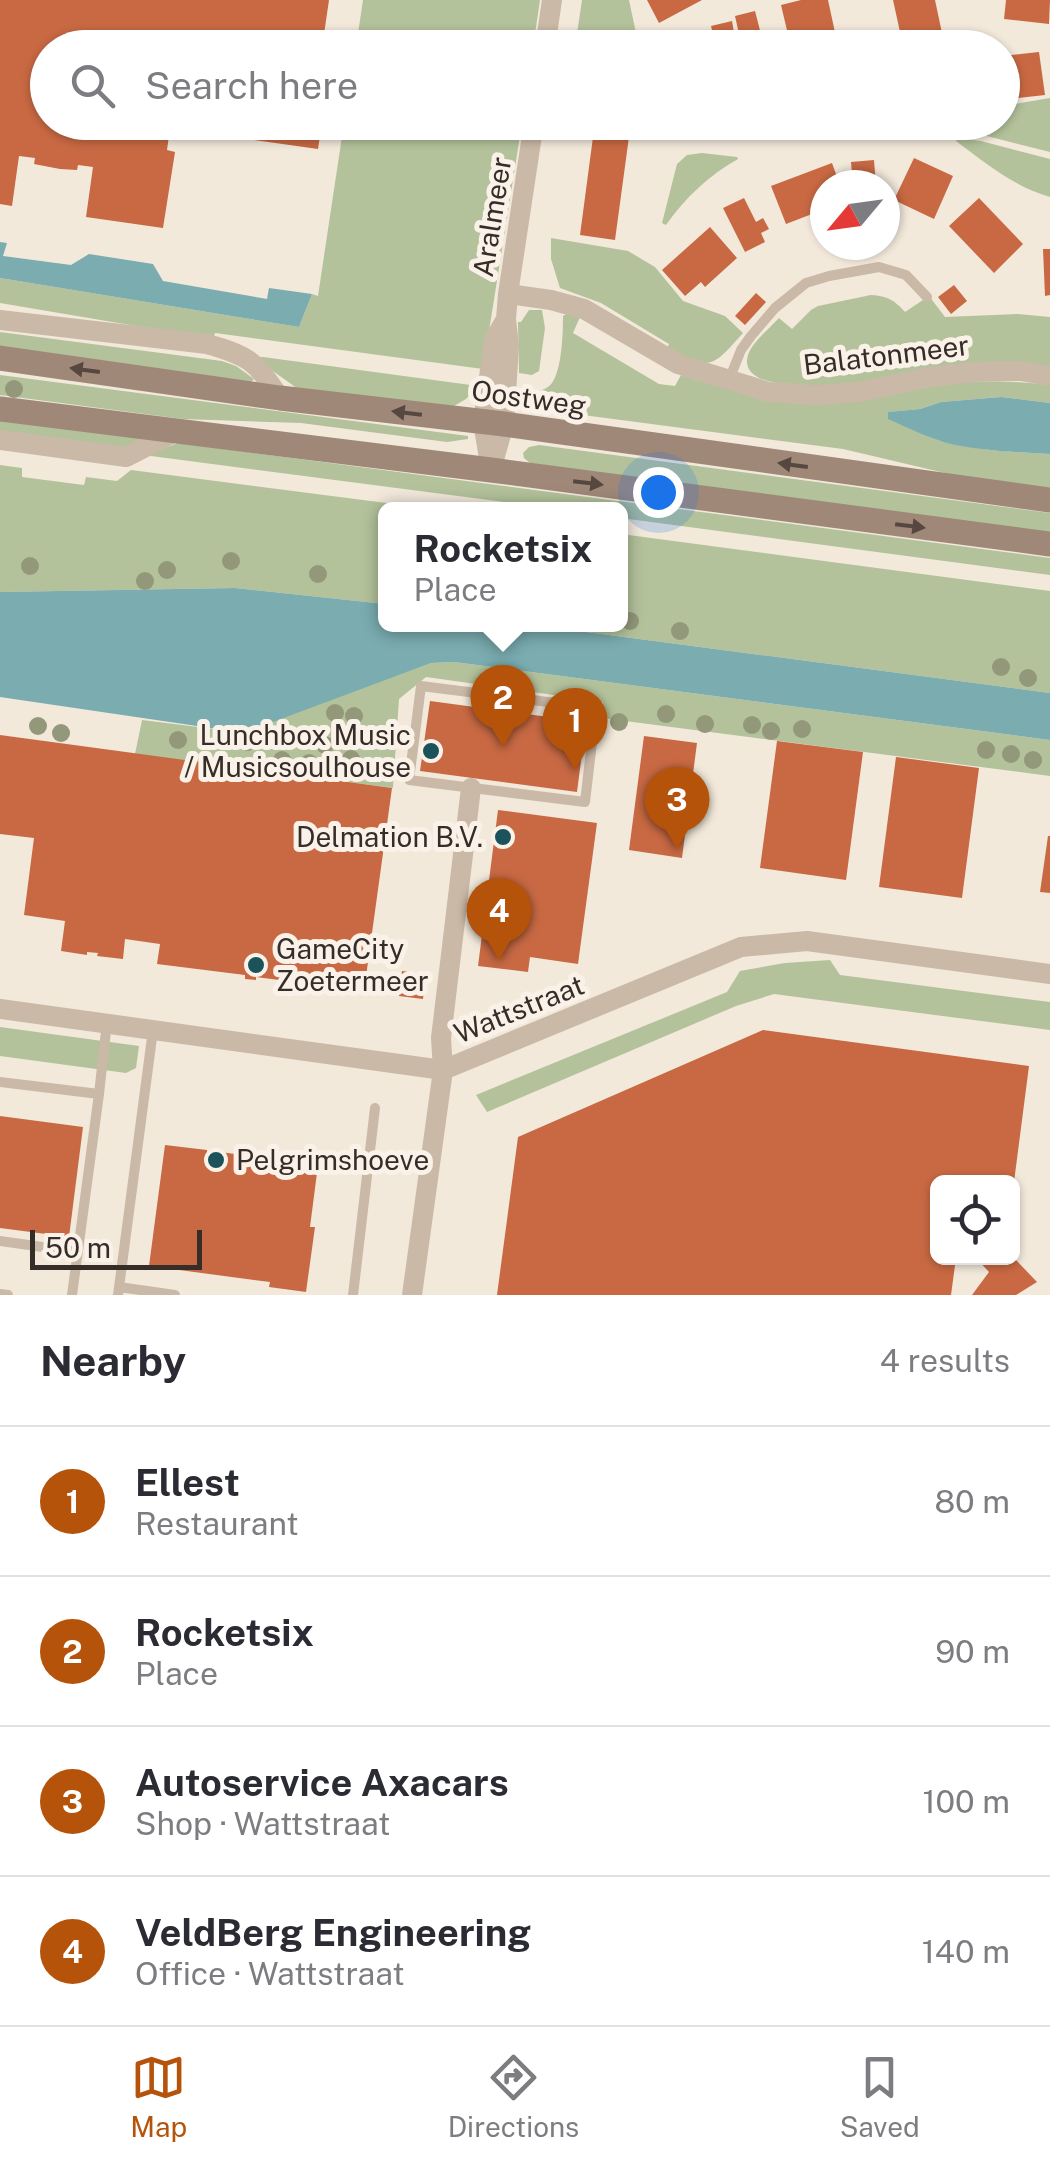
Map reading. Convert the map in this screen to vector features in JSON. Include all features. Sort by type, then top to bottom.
[{"type":"main road","name":"Oostweg","points":[[0,358],[1050,500]]},
{"type":"main road","points":[[0,409],[1050,544]]},
{"type":"street","points":[[548,30],[552,0]]},
{"type":"street","name":"Aralmeer","points":[[492,470],[493,423],[509,346],[508,294],[531,140]]},
{"type":"street","name":"Balatonmeer","points":[[508,294],[584,309],[678,364],[769,392],[860,392],[974,372],[1020,371],[1050,376]]},
{"type":"street","points":[[0,320],[207,344],[234,351],[262,371],[280,398]]},
{"type":"street","points":[[0,440],[126,457],[175,432]]},
{"type":"street","points":[[412,1295],[443,1070],[441,1038],[471,788]]},
{"type":"street","name":"Wattstraat","points":[[0,1009],[443,1070],[741,948],[807,941],[1050,974]]},
{"type":"lane","name":"Balatonmeer","points":[[729,381],[750,336],[806,283],[879,267],[906,276],[927,296]]},
{"type":"lane","points":[[421,686],[596,708],[585,802],[471,788],[409,780],[421,686]]},
{"type":"lane","points":[[72,1295],[106,1022]]},
{"type":"lane","points":[[154,1029],[119,1291],[175,1295]]},
{"type":"lane","points":[[0,1082],[99,1094]]},
{"type":"lane","points":[[353,1295],[375,1108]]},
{"type":"lane","points":[[0,1240],[78,1252]]},
{"type":"lane","points":[[0,1294],[8,1295]]},
{"type":"green space","points":[[363,0],[540,0],[536,30],[359,30]]},
{"type":"green space","points":[[582,0],[629,0],[635,30],[578,30]]},
{"type":"green space","points":[[1050,98],[1050,152],[1003,140],[1020,140],[1020,103]]},
{"type":"green space","points":[[341,140],[519,140],[483,369],[215,333],[213,339],[0,303],[0,278],[299,327],[312,294],[318,296]]},
{"type":"green space","points":[[956,141],[981,141],[1050,159],[1050,197],[1024,187]]},
{"type":"green space","points":[[702,153],[738,159],[698,188],[666,225],[662,223],[677,164],[687,155]]},
{"type":"green space","points":[[551,238],[628,251],[655,267],[683,301],[725,316],[743,333],[724,354],[710,362],[693,360],[667,349],[669,344],[601,303],[560,288],[551,259]]},
{"type":"green space","points":[[871,295],[890,299],[905,312],[929,296],[945,317],[1050,317],[1050,367],[811,385],[765,380],[748,367],[753,345],[779,318],[792,329],[818,306]]},
{"type":"green space","points":[[529,310],[542,310],[545,328],[539,371],[532,375],[519,373],[518,322]]},
{"type":"green space","points":[[568,313],[580,317],[573,333],[659,384],[675,386],[681,375],[760,396],[821,402],[855,401],[962,383],[1050,385],[1050,403],[1001,397],[941,402],[889,412],[888,418],[924,435],[960,445],[1050,454],[1050,488],[962,477],[843,449],[560,412],[530,394],[548,387],[555,377],[563,316]]},
{"type":"green space","points":[[0,332],[222,361],[254,379],[251,382],[0,349]]},
{"type":"green space","points":[[259,357],[478,386],[454,406],[298,389],[259,361]]},
{"type":"green space","points":[[0,375],[468,439],[447,442],[301,423],[183,419],[0,395]]},
{"type":"green space","points":[[0,420],[140,439],[127,447],[109,450],[0,435]]},
{"type":"green space","points":[[178,443],[625,502],[505,502],[151,453]]},
{"type":"green space","points":[[539,445],[1050,513],[1050,534],[530,463],[523,453]]},
{"type":"green space","points":[[0,465],[22,468],[22,477],[84,485],[86,477],[117,481],[131,470],[379,502],[378,603],[235,588],[0,592]]},
{"type":"green space","points":[[628,502],[1050,558],[1050,575],[628,519]]},
{"type":"green space","points":[[628,535],[1050,591],[1050,693],[586,632],[628,632]]},
{"type":"green space","points":[[454,662],[1050,740],[1050,776],[602,718],[603,702],[426,677],[399,699],[393,788],[135,754],[142,720],[231,731],[248,729],[431,663]]},
{"type":"green space","points":[[830,960],[840,975],[1050,1002],[1050,1030],[774,994],[736,1006],[487,1112],[476,1095],[727,992],[740,971]]},
{"type":"green space","points":[[0,1027],[139,1046],[136,1068],[126,1073],[0,1056]]},
{"type":"water","points":[[0,242],[7,243],[3,256],[71,265],[89,254],[153,264],[163,281],[267,299],[269,288],[312,294],[299,327],[0,278]]},
{"type":"water","points":[[1001,397],[1050,403],[1050,454],[947,443],[888,419],[888,412]]},
{"type":"water","points":[[235,588],[378,603],[378,632],[586,632],[1050,693],[1050,740],[454,662],[431,663],[270,723],[231,731],[0,697],[0,592]]},
{"type":"building","points":[[0,0],[329,0],[325,30],[30,30],[30,140],[168,140],[167,150],[175,152],[163,228],[86,217],[93,167],[60,169],[34,164],[35,158],[19,156],[12,206],[0,204]]},
{"type":"building","points":[[647,0],[702,0],[659,23]]},
{"type":"building","points":[[828,0],[834,30],[787,30],[781,5]]},
{"type":"building","points":[[893,0],[935,0],[941,30],[900,30]]},
{"type":"building","points":[[1006,0],[1050,0],[1049,24],[1004,19]]},
{"type":"building","points":[[755,11],[760,30],[738,30],[735,16]]},
{"type":"building","points":[[732,21],[734,30],[712,30],[711,26]]},
{"type":"building","points":[[1039,52],[1045,95],[1020,98],[1020,54]]},
{"type":"building","points":[[255,140],[319,140],[318,149]]},
{"type":"building","points":[[593,140],[629,140],[615,240],[580,235]]},
{"type":"building","points":[[914,158],[953,176],[934,219],[900,203],[900,187]]},
{"type":"building","points":[[874,160],[875,170],[852,170],[851,162]]},
{"type":"building","points":[[832,163],[835,170],[813,170]]},
{"type":"building","points":[[810,171],[810,215],[786,224],[771,186]]},
{"type":"building","points":[[744,198],[756,222],[763,218],[769,229],[761,233],[765,242],[745,252],[723,208]]},
{"type":"building","points":[[979,198],[1023,244],[994,273],[949,226]]},
{"type":"building","points":[[710,227],[737,258],[705,287],[701,282],[685,296],[662,270]]},
{"type":"building","points":[[1043,249],[1050,249],[1050,295],[1045,296]]},
{"type":"building","points":[[954,285],[967,301],[951,314],[938,297]]},
{"type":"building","points":[[756,293],[766,302],[745,325],[735,316]]},
{"type":"building","points":[[430,701],[586,722],[577,792],[420,771]]},
{"type":"building","points":[[0,735],[392,788],[364,991],[256,977],[245,979],[245,975],[157,964],[160,944],[125,939],[123,959],[61,951],[65,921],[24,915],[34,838],[0,834]]},
{"type":"building","points":[[644,736],[697,743],[682,858],[629,850]]},
{"type":"building","points":[[777,741],[863,752],[846,880],[760,868]]},
{"type":"building","points":[[896,757],[979,768],[962,898],[879,887]]},
{"type":"building","points":[[498,810],[597,823],[578,964],[530,957],[528,972],[478,966]]},
{"type":"building","points":[[1050,836],[1050,893],[1040,892]]},
{"type":"building","points":[[402,971],[426,974],[423,999],[399,996]]},
{"type":"building","points":[[763,1030],[1029,1066],[1015,1175],[930,1175],[930,1265],[955,1265],[951,1295],[497,1295],[518,1137]]},
{"type":"building","points":[[0,1116],[83,1127],[69,1237],[0,1228]]},
{"type":"building","points":[[165,1145],[207,1150],[207,1154],[220,1156],[220,1152],[318,1165],[306,1292],[269,1287],[270,1282],[149,1266]]},
{"type":"building","points":[[1020,1264],[1037,1282],[1016,1295],[972,1295],[989,1272],[982,1265]]},
{"type":"place","name":"Rocketsix","points":[[503,747]]},
{"type":"place","name":"Lunchbox Music / Musicsoulhouse","points":[[431,751]]},
{"type":"place","name":"Ellest","points":[[575,770]]},
{"type":"place","name":"Delmation B.V.","points":[[503,837]]},
{"type":"place","name":"Autoservice Axacars","points":[[677,849]]},
{"type":"place","name":"VeldBerg Engineering","points":[[499,960]]},
{"type":"place","name":"GameCity Zoetermeer","points":[[256,965]]},
{"type":"place","name":"Pelgrimshoeve","points":[[216,1160]]}]
